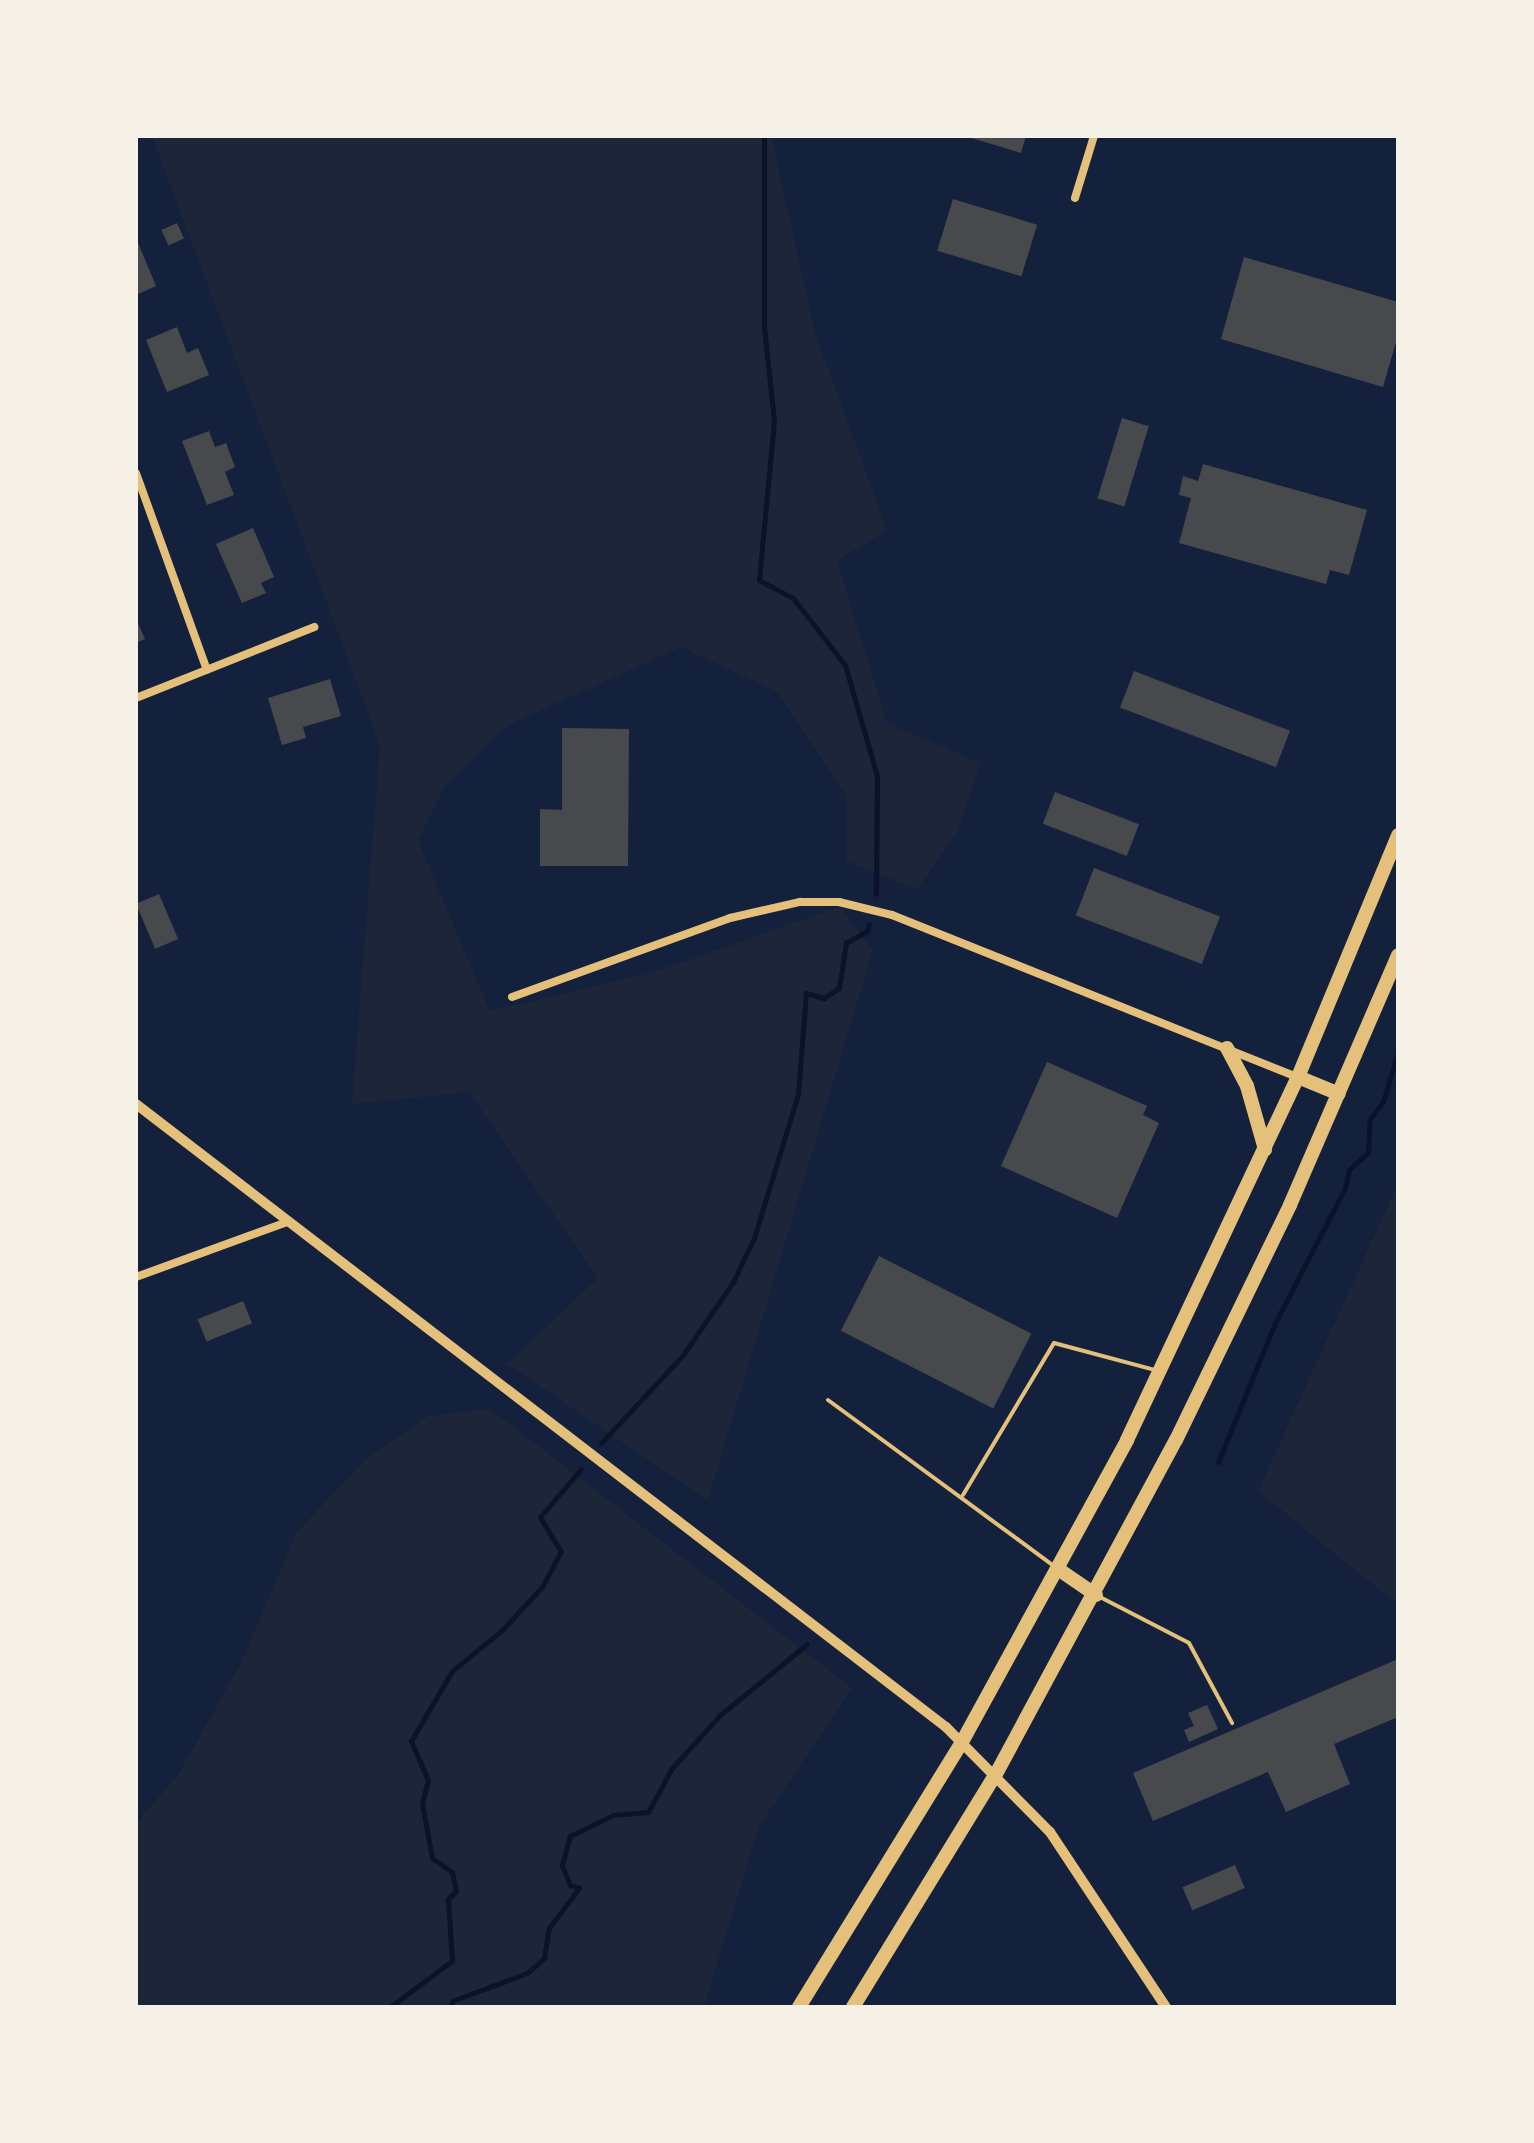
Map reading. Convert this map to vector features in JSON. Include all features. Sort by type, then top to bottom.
[{"type":"highway","points":[[799,2007],[962,1742],[1058,1569],[1161,1371],[1298,1077],[1398,835]]},
{"type":"highway","points":[[853,2007],[996,1774],[1096,1595],[1236,1319],[1339,1094],[1398,955]]},
{"type":"highway","points":[[1227,1048],[1247,1086],[1265,1150]]},
{"type":"highway","points":[[1298,1077],[1339,1094]]},
{"type":"highway","points":[[1058,1569],[1096,1595]]},
{"type":"street","points":[[1075,198],[1094,136]]},
{"type":"street","points":[[136,473],[207,670]]},
{"type":"street","points":[[136,698],[314,627]]},
{"type":"street","points":[[512,997],[730,918],[800,902],[839,902],[892,915],[1298,1077]]},
{"type":"street","points":[[136,1104],[962,1742],[996,1774],[1075,1865],[1166,2007]]},
{"type":"street","points":[[136,1277],[287,1222]]},
{"type":"lane","points":[[963,1495],[1054,1343],[1161,1371]]},
{"type":"lane","points":[[828,1400],[963,1495],[1058,1569]]},
{"type":"lane","points":[[1096,1595],[1189,1643],[1204,1663],[1232,1723]]},
{"type":"shaded area","points":[[152,136],[771,136],[815,333],[887,530],[837,561],[887,723],[981,763],[958,831],[917,889],[846,861],[846,794],[776,691],[681,647],[508,725],[445,786],[418,841],[490,1011],[651,973],[840,907],[873,950],[708,1500],[507,1364],[598,1278],[469,1092],[352,1104],[380,745]]},
{"type":"shaded area","points":[[1398,1184],[1398,1605],[1258,1491]]},
{"type":"shaded area","points":[[490,1409],[852,1688],[759,1826],[704,2007],[136,2007],[136,1823],[178,1775],[242,1661],[296,1533],[368,1457],[428,1416]]},
{"type":"building","points":[[965,136],[1026,136],[1021,153]]},
{"type":"building","points":[[953,199],[1037,225],[1021,276],[937,251]]},
{"type":"building","points":[[177,223],[184,239],[168,245],[161,230]]},
{"type":"building","points":[[136,238],[156,286],[136,295]]},
{"type":"building","points":[[1244,257],[1398,302],[1398,335],[1383,387],[1221,339]]},
{"type":"building","points":[[177,327],[187,353],[198,348],[209,375],[167,392],[146,340]]},
{"type":"building","points":[[1122,418],[1149,426],[1124,507],[1097,498]]},
{"type":"building","points":[[209,431],[215,447],[226,443],[235,467],[225,472],[234,495],[207,505],[182,441]]},
{"type":"building","points":[[1203,464],[1367,510],[1349,575],[1330,570],[1326,584],[1179,543],[1191,498],[1179,495],[1183,476],[1198,481]]},
{"type":"building","points":[[253,528],[274,577],[261,583],[266,593],[242,603],[216,544]]},
{"type":"building","points":[[136,619],[145,639],[136,643]]},
{"type":"building","points":[[1134,671],[1290,731],[1276,767],[1120,707]]},
{"type":"building","points":[[330,679],[341,716],[303,727],[306,738],[282,745],[268,698]]},
{"type":"building","points":[[562,728],[629,729],[628,866],[540,866],[540,809],[562,810]]},
{"type":"building","points":[[1055,792],[1139,824],[1127,856],[1043,824]]},
{"type":"building","points":[[1094,868],[1220,916],[1202,964],[1076,916]]},
{"type":"building","points":[[159,894],[178,939],[155,949],[136,904]]},
{"type":"building","points":[[1047,1062],[1147,1106],[1143,1115],[1159,1123],[1117,1218],[1001,1166]]},
{"type":"building","points":[[879,1256],[1031,1334],[993,1408],[841,1331]]},
{"type":"building","points":[[243,1301],[252,1323],[207,1342],[198,1319]]},
{"type":"building","points":[[1398,1659],[1398,1717],[1334,1744],[1350,1784],[1286,1812],[1268,1772],[1153,1821],[1133,1773]]},
{"type":"building","points":[[1207,1705],[1218,1729],[1189,1742],[1184,1730],[1194,1726],[1188,1713]]},
{"type":"building","points":[[1235,1865],[1245,1888],[1192,1910],[1183,1887]]},
{"type":"waterway","points":[[764,136],[764,327],[774,421],[759,580],[793,598],[845,665],[877,776],[876,894]]},
{"type":"waterway","points":[[601,1443],[683,1355],[733,1282],[754,1238],[798,1094],[806,993],[824,998],[839,988],[846,943],[867,931],[869,924]]},
{"type":"waterway","points":[[1218,1462],[1275,1323],[1345,1188],[1349,1170],[1368,1152],[1370,1119],[1383,1102],[1398,1052]]},
{"type":"waterway","points":[[390,2007],[452,1961],[448,1899],[456,1891],[452,1872],[432,1858],[422,1803],[428,1780],[411,1741],[452,1671],[501,1631],[542,1587],[561,1552],[540,1517],[581,1469]]},
{"type":"waterway","points":[[451,2007],[452,2001],[527,1973],[544,1958],[549,1928],[579,1888],[570,1885],[562,1865],[570,1836],[613,1815],[648,1812],[672,1768],[720,1715],[807,1644]]}]
